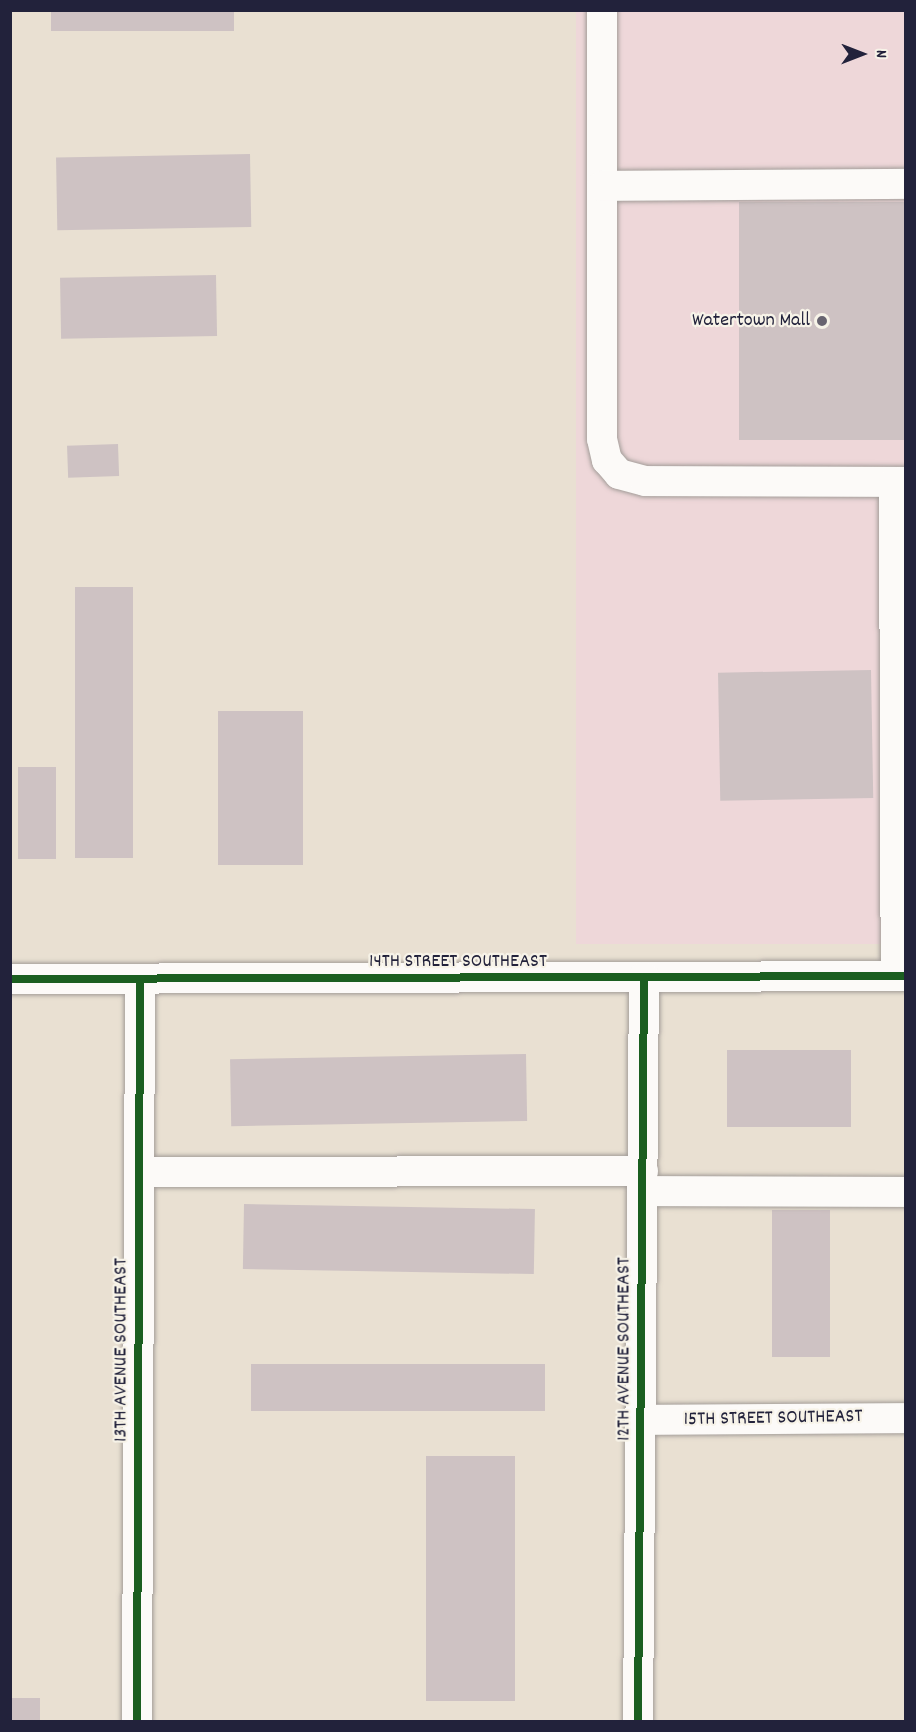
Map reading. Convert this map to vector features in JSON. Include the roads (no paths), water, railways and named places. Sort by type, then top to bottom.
[{"type":"street","points":[[602,10],[602,439],[607,460],[619,474],[645,481],[900,482],[901,976]]},
{"type":"street","points":[[602,186],[906,183]]},
{"type":"street","name":"14TH STREET SOUTHEAST","points":[[10,979],[901,976]]},
{"type":"street","name":"12TH AVENUE SOUTHEAST","points":[[638,1722],[644,977]]},
{"type":"street","name":"13TH AVENUE SOUTHEAST","points":[[137,1722],[140,980]]},
{"type":"street","points":[[140,1172],[643,1181],[906,1192]]},
{"type":"street","name":"15TH STREET SOUTHEAST","points":[[641,1420],[906,1418]]},
{"type":"place","name":"Watertown Mall","points":[[822,321]]}]
